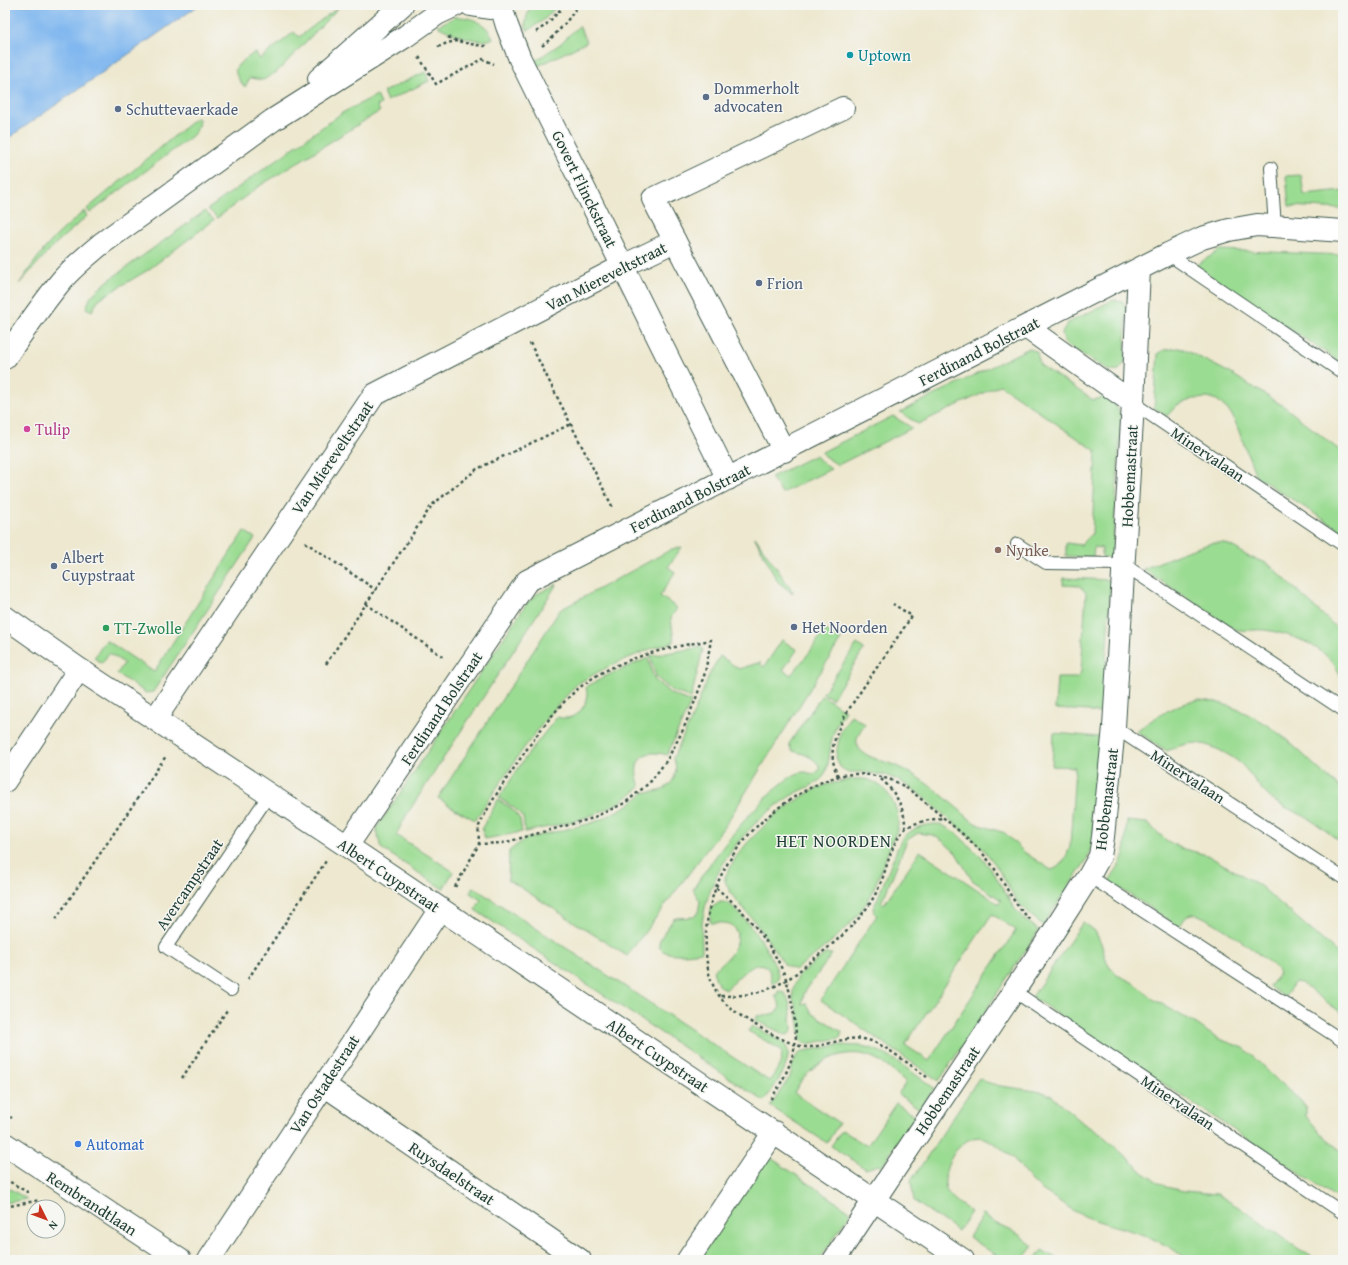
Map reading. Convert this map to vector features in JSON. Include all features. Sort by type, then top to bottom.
[{"type":"street","points":[[273,120],[402,5]]},
{"type":"street","points":[[5,358],[62,279],[82,260],[191,178],[273,120],[406,36],[437,14],[456,5]]},
{"type":"street","points":[[471,5],[489,8],[502,5]]},
{"type":"street","name":"Govert Flinckstraat","points":[[502,5],[508,30],[520,59],[728,479]]},
{"type":"street","points":[[784,451],[653,198],[843,108]]},
{"type":"street","points":[[1139,269],[1202,238],[1229,230],[1257,225],[1343,231]]},
{"type":"street","name":"Van Miereveltstraat","points":[[155,720],[374,395],[623,266],[675,241]]},
{"type":"street","name":"Ferdinand Bolstraat","points":[[343,844],[527,582],[1139,269]]},
{"type":"street","name":"Hobbemastraat","points":[[834,1260],[1052,934],[1100,856],[1114,727],[1133,403],[1139,269]]},
{"type":"street","name":"Hobbemastraat","points":[[1026,327],[1133,403]]},
{"type":"street","name":"Albert Cuypstraat","points":[[5,617],[155,720],[774,1132]]},
{"type":"street","points":[[5,781],[79,669]]},
{"type":"street","name":"Van Ostadestraat","points":[[209,1260],[440,909]]},
{"type":"street","name":"Ruysdaelstraat","points":[[324,1085],[580,1260]]},
{"type":"street","points":[[688,1260],[774,1132],[963,1260]]},
{"type":"street","name":"Rembrandtlaan","points":[[5,1144],[180,1260]]},
{"type":"lane","points":[[1271,168],[1275,227]]},
{"type":"lane","points":[[1168,254],[1343,373]]},
{"type":"lane","name":"Minervalaan","points":[[1133,403],[1343,545]]},
{"type":"lane","points":[[1017,544],[1046,563],[1123,564],[1343,710]]},
{"type":"lane","name":"Minervalaan","points":[[1114,727],[1343,878]]},
{"type":"lane","name":"Avercampstraat","points":[[231,990],[166,946],[269,795]]},
{"type":"lane","points":[[1089,876],[1343,1041]]},
{"type":"lane","name":"Minervalaan","points":[[1014,991],[1343,1213]]},
{"type":"path","points":[[406,36],[436,84],[483,59],[502,68],[535,51],[559,31],[569,20],[578,5]]},
{"type":"path","points":[[519,321],[625,531]]},
{"type":"path","points":[[326,664],[432,505],[477,469],[571,424]]},
{"type":"path","points":[[284,528],[376,590]]},
{"type":"path","points":[[366,604],[465,672]]},
{"type":"path","points":[[838,776],[834,768],[833,756],[834,743],[838,730],[849,710],[912,616],[893,604]]},
{"type":"path","points":[[440,909],[461,878],[479,844],[479,827],[494,797],[521,757],[567,700],[583,685],[613,668],[648,653],[675,646],[711,640],[705,673],[675,748],[659,772],[642,789],[625,803],[590,819],[503,843],[479,844]]},
{"type":"path","points":[[56,919],[180,736]]},
{"type":"path","points":[[946,1091],[885,1048],[870,1040],[857,1038],[806,1048],[795,1045],[734,1011],[726,1004],[716,991],[709,977],[706,945],[708,914],[716,888],[726,866],[746,837],[761,822],[790,800],[823,782],[838,776],[853,774],[880,778],[894,781],[907,789],[966,836],[988,860],[1022,913],[1052,934]]},
{"type":"path","points":[[880,778],[891,789],[902,808],[905,820],[905,829]]},
{"type":"path","points":[[720,996],[750,994],[769,989],[786,981],[844,934],[859,919],[878,890],[897,838],[905,829],[924,821],[944,818]]},
{"type":"path","points":[[246,982],[343,844]]},
{"type":"path","points":[[716,888],[732,901],[753,925],[782,969],[795,1022],[795,1045],[789,1067],[783,1082],[756,1120]]},
{"type":"path","points":[[182,1078],[229,1007]]},
{"type":"path","points":[[5,1207],[26,1203]]},
{"type":"green space","points":[[341,5],[277,72],[263,80],[250,78],[245,87],[240,81],[236,71],[239,64],[254,53],[256,53],[260,59],[294,32],[299,37]]},
{"type":"green space","points":[[532,5],[558,5],[545,19],[527,30],[526,21]]},
{"type":"green space","points":[[455,17],[472,19],[482,24],[487,28],[493,38],[488,40],[474,40],[439,27],[439,25]]},
{"type":"green space","points":[[579,26],[587,42],[538,66],[535,61],[560,44]]},
{"type":"green space","points":[[425,72],[429,81],[387,101],[383,92]]},
{"type":"green space","points":[[377,95],[381,104],[377,106],[380,111],[258,187],[217,218],[208,209],[342,113]]},
{"type":"green space","points":[[196,118],[199,119],[199,124],[192,136],[90,213],[87,209]]},
{"type":"green space","points":[[1301,175],[1304,195],[1343,191],[1343,209],[1289,206],[1286,176]]},
{"type":"green space","points":[[84,211],[87,216],[54,245],[19,284],[51,241]]},
{"type":"green space","points":[[205,211],[214,220],[148,270],[99,299],[92,311],[86,308],[91,296],[109,280]]},
{"type":"green space","points":[[1220,250],[1343,255],[1343,364],[1195,266]]},
{"type":"green space","points":[[1115,300],[1122,302],[1126,306],[1125,362],[1119,370],[1110,371],[1067,345],[1064,341],[1062,333],[1068,323]]},
{"type":"green space","points":[[1029,348],[1037,352],[1040,365],[1093,400],[1105,397],[1114,404],[1118,410],[1121,421],[1112,558],[1102,557],[1102,548],[1094,547],[1093,557],[1066,556],[1066,543],[1081,545],[1092,534],[1096,451],[1000,385],[918,424],[900,412]]},
{"type":"green space","points":[[1178,348],[1183,349],[1230,373],[1285,407],[1343,453],[1343,532],[1256,476],[1235,421],[1230,412],[1217,400],[1209,398],[1193,399],[1177,405],[1167,416],[1154,408],[1158,354],[1164,350]]},
{"type":"green space","points":[[893,416],[912,428],[838,465],[824,456],[822,452]]},
{"type":"green space","points":[[816,455],[820,461],[831,469],[782,493],[771,477]]},
{"type":"green space","points":[[244,531],[255,538],[153,692],[146,693],[117,674],[124,663],[109,653],[102,663],[94,658],[106,640],[154,672]]},
{"type":"green space","points":[[755,537],[793,592],[792,593],[778,582]]},
{"type":"green space","points":[[1212,543],[1225,543],[1247,556],[1266,563],[1272,567],[1343,634],[1343,684],[1339,672],[1332,662],[1313,646],[1301,640],[1277,632],[1265,630],[1238,630],[1232,628],[1143,569],[1184,552]]},
{"type":"green space","points":[[682,547],[668,567],[675,572],[660,596],[677,608],[671,618],[674,642],[650,649],[619,662],[577,684],[550,714],[521,752],[475,820],[438,798],[560,610],[672,549]]},
{"type":"green space","points":[[1064,578],[1111,580],[1103,709],[1099,713],[1055,709],[1057,678],[1077,678],[1081,672],[1086,593],[1080,586],[1063,585]]},
{"type":"green space","points":[[557,584],[407,814],[396,835],[453,872],[443,889],[381,848],[376,829],[527,603],[537,594]]},
{"type":"green space","points":[[825,630],[841,639],[726,824],[627,956],[512,882],[508,881],[509,851],[525,839],[592,823],[628,805],[645,792],[659,791],[670,784],[676,772],[673,758],[691,720],[711,671],[720,656],[739,669],[761,662],[760,664],[764,667],[782,640],[797,650],[783,670],[791,675]]},
{"type":"green space","points":[[857,644],[864,649],[832,699],[823,693]]},
{"type":"green space","points":[[701,647],[703,649],[691,698],[672,691],[656,677],[650,656]]},
{"type":"green space","points":[[648,658],[654,679],[671,694],[691,702],[667,755],[650,753],[644,755],[637,764],[637,778],[640,787],[611,807],[599,813],[559,825],[525,832],[523,817],[513,807],[499,798],[525,758],[557,717],[570,717],[580,711],[586,700],[586,687],[606,676]]},
{"type":"green space","points":[[822,695],[845,711],[834,732],[827,768],[823,777],[813,785],[794,794],[776,806],[762,817],[737,843],[718,873],[705,906],[702,927],[702,952],[678,954],[665,952],[661,949],[659,941],[673,919],[694,917],[698,913],[700,901],[693,889],[711,862],[741,824],[763,800],[788,779],[796,774],[806,772],[813,774],[818,771],[819,765],[813,759],[807,755],[792,751],[789,744]]},
{"type":"green space","points":[[1197,700],[1224,704],[1244,712],[1263,723],[1288,741],[1343,790],[1343,844],[1323,828],[1268,796],[1243,766],[1225,753],[1210,746],[1196,743],[1175,747],[1167,751],[1136,731],[1173,708]]},
{"type":"green space","points":[[851,715],[865,724],[857,738],[858,747],[864,753],[905,770],[925,782],[972,821],[1005,833],[1024,852],[1051,870],[1055,869],[1061,864],[1070,847],[1075,767],[1052,766],[1054,733],[1099,737],[1093,844],[1086,861],[1043,925],[1029,914],[1017,901],[995,864],[981,846],[917,792],[900,781],[885,775],[848,772],[840,767],[836,757],[838,744],[841,731]]},
{"type":"green space","points":[[853,779],[864,779],[871,781],[885,790],[890,796],[896,809],[898,816],[897,830],[873,890],[859,914],[828,944],[795,970],[785,965],[755,922],[732,895],[725,881],[725,877],[736,857],[748,842],[777,813],[811,791],[825,785]]},
{"type":"green space","points":[[498,800],[511,808],[520,819],[522,832],[485,839],[482,828]]},
{"type":"green space","points":[[1127,821],[1147,823],[1166,840],[1180,848],[1207,855],[1259,885],[1343,958],[1343,1014],[1301,983],[1295,982],[1284,997],[1268,986],[1272,984],[1279,973],[1276,968],[1221,927],[1198,915],[1191,914],[1186,917],[1179,927],[1109,881],[1124,855]]},
{"type":"green space","points":[[933,824],[944,826],[956,833],[980,856],[991,869],[1015,909],[1027,922],[1039,930],[939,1081],[821,1000],[877,915],[874,913],[873,908],[903,837],[917,828]],"holes":[[[918,833],[933,835],[944,842],[956,853],[972,880],[1001,900],[999,904],[920,851],[884,904],[881,902],[907,840]],[[992,914],[1016,930],[929,1061],[905,1045]]]},
{"type":"green space","points":[[473,887],[769,1081],[777,1070],[781,1061],[782,1057],[780,1049],[748,1031],[752,1026],[781,1041],[787,1050],[788,1057],[778,1082],[764,1101],[475,910],[481,900],[470,893]]},
{"type":"green space","points":[[720,902],[728,903],[735,909],[760,938],[777,971],[778,979],[772,984],[770,972],[765,966],[760,964],[745,971],[726,990],[718,985],[713,971],[732,952],[735,947],[737,936],[736,930],[730,924],[710,923],[711,908]]},
{"type":"green space","points":[[1083,922],[1095,931],[1101,943],[1107,963],[1117,975],[1134,983],[1153,999],[1198,1025],[1216,1038],[1244,1048],[1301,1101],[1306,1108],[1306,1116],[1326,1139],[1343,1152],[1343,1202],[1032,997]]},
{"type":"green space","points":[[825,954],[832,954],[804,993],[802,1005],[807,1004],[812,1013],[842,1032],[840,1038],[806,1044],[801,1040],[797,1010],[793,1000],[793,991],[800,974]]},
{"type":"green space","points":[[778,991],[785,994],[788,998],[790,1006],[792,1028],[791,1033],[786,1035],[755,1020],[757,1016],[772,1014],[780,1009],[779,1002],[775,996],[779,995]]},
{"type":"green space","points":[[839,1045],[864,1046],[875,1049],[901,1064],[934,1088],[920,1109],[898,1094],[905,1084],[905,1081],[876,1059],[852,1053],[829,1059],[808,1073],[794,1093],[839,1123],[827,1143],[770,1106],[790,1077],[797,1055],[804,1051]]},
{"type":"green space","points":[[979,1078],[986,1082],[1000,1086],[1046,1093],[1053,1097],[1084,1124],[1102,1135],[1144,1173],[1166,1187],[1184,1191],[1217,1194],[1317,1260],[1189,1260],[1152,1238],[1084,1216],[1074,1211],[1041,1189],[1005,1151],[984,1138],[975,1138],[967,1141],[959,1147],[952,1156],[945,1175],[945,1185],[950,1196],[971,1212],[958,1231],[914,1201],[911,1181]]},
{"type":"green space","points":[[896,1103],[915,1116],[881,1167],[878,1165],[866,1169],[831,1146],[842,1130],[867,1146]]},
{"type":"green space","points":[[768,1156],[850,1211],[850,1214],[819,1260],[698,1260]]},
{"type":"green space","points":[[5,1186],[27,1199],[26,1199],[5,1203]]},
{"type":"green space","points":[[983,1215],[995,1223],[1018,1234],[1033,1246],[1022,1260],[1003,1260],[969,1237]]},
{"type":"green space","points":[[1042,1250],[1059,1260],[1035,1260]]},
{"type":"water","points":[[5,5],[199,5],[7,139],[5,136]]},
{"type":"place","name":"Uptown","points":[[850,55]]},
{"type":"place","name":"Dommerholt advocaten","points":[[706,97]]},
{"type":"place","name":"Schuttevaerkade","points":[[118,109]]},
{"type":"place","name":"Frion","points":[[759,283]]},
{"type":"place","name":"Tulip","points":[[27,429]]},
{"type":"place","name":"Nynke","points":[[998,550]]},
{"type":"place","name":"Albert Cuypstraat","points":[[54,566]]},
{"type":"place","name":"Het Noorden","points":[[794,627]]},
{"type":"place","name":"TT-Zwolle","points":[[106,628]]},
{"type":"place","name":"Automat","points":[[78,1144]]},
{"type":"district","name":"HET NOORDEN","points":[[834,840]]}]
